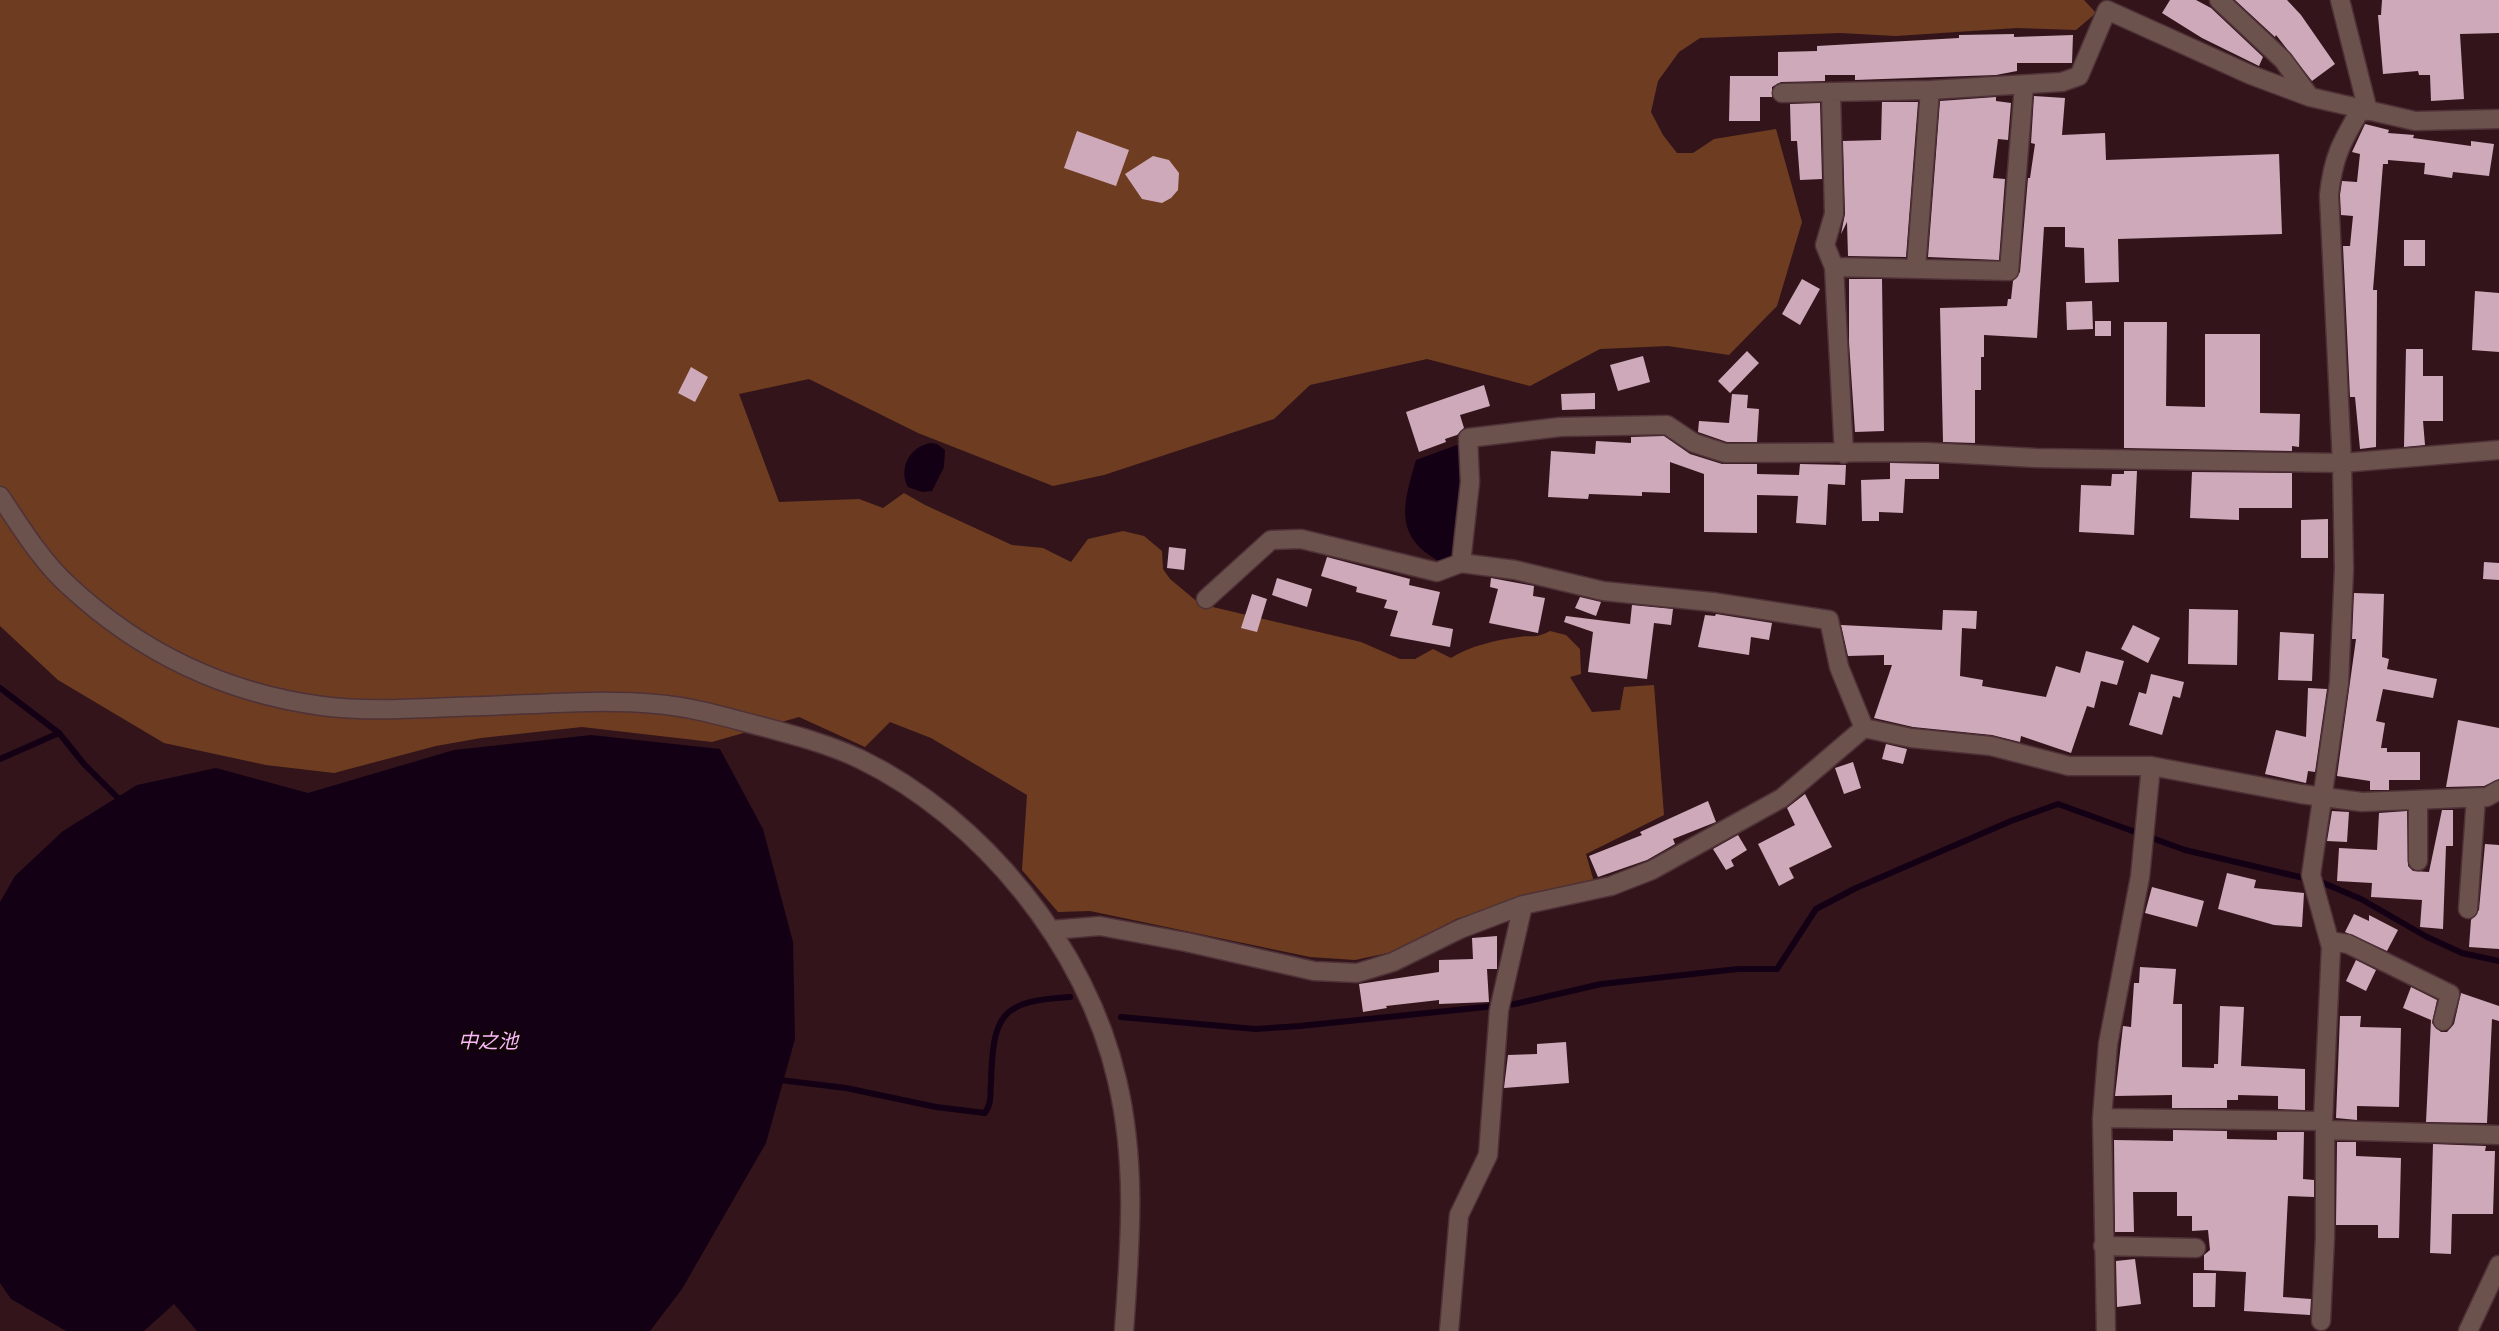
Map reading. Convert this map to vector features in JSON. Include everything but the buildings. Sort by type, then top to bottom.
[{"type":"street","points":[[2219,0],[2283,60],[2310,98]]},
{"type":"street","points":[[2321,1321],[2325,1237],[2324,1125],[2330,941],[2312,881],[2339,683],[2344,569],[2342,463],[2329,195],[2332,167],[2340,147],[2364,110],[2340,0]]},
{"type":"street","points":[[1782,93],[1930,90],[2062,82],[2079,76],[2107,10],[2267,82],[2310,98],[2415,121],[2499,119]]},
{"type":"street","points":[[1834,267],[2009,272],[2024,86]]},
{"type":"street","points":[[1916,268],[1930,90]]},
{"type":"street","points":[[1830,92],[1834,214],[1825,245],[1834,267],[1844,454]]},
{"type":"street","points":[[1461,563],[1470,482],[1468,438],[1560,427],[1667,425],[1694,442],[1725,453],[1926,452],[2036,458],[2342,463],[2499,450]]},
{"type":"street","points":[[0,496],[66,584],[122,629],[147,645],[211,678],[253,693],[326,706],[380,708],[601,702],[656,704],[704,711],[820,743],[860,759],[901,782],[941,811],[980,843],[1009,873],[1051,930],[1102,1030],[1119,1090],[1127,1136],[1132,1203],[1124,1331]]},
{"type":"street","points":[[1206,599],[1271,540],[1301,539],[1437,572],[1461,563],[1515,570],[1603,591],[1712,602],[1829,620],[1839,668],[1864,728]]},
{"type":"street","points":[[1864,728],[1911,738],[1991,746],[2069,766],[2151,766],[2362,802],[2476,798],[2487,797],[2499,790]]},
{"type":"street","points":[[1051,930],[1100,926],[1186,942],[1314,971],[1357,973],[1394,962],[1460,929],[1523,905],[1611,886],[1652,870],[1782,798],[1864,728]]},
{"type":"street","points":[[2106,1331],[2102,1118],[2108,1044],[2140,877],[2151,766]]},
{"type":"street","points":[[2468,909],[2476,798]]},
{"type":"street","points":[[2418,801],[2418,861]]},
{"type":"street","points":[[1449,1331],[1459,1215],[1488,1155],[1500,1006],[1523,905]]},
{"type":"street","points":[[2330,941],[2348,944],[2450,994],[2443,1021]]},
{"type":"street","points":[[2102,1118],[2324,1125],[2499,1135]]},
{"type":"street","points":[[2103,1246],[2196,1248]]},
{"type":"street","points":[[2468,1331],[2499,1265]]},
{"type":"shaded area","points":[[0,0],[2084,0],[2096,13],[2076,30],[2017,28],[1896,36],[1840,33],[1700,38],[1679,52],[1658,81],[1651,112],[1663,135],[1677,153],[1693,153],[1714,139],[1776,129],[1802,222],[1777,306],[1729,355],[1668,346],[1600,349],[1530,386],[1427,359],[1310,385],[1274,419],[1104,475],[1053,486],[918,433],[809,379],[739,394],[779,502],[859,499],[883,508],[904,493],[1012,545],[1043,548],[1071,562],[1088,539],[1123,531],[1144,536],[1162,551],[1163,569],[1170,579],[1200,604],[1361,642],[1400,659],[1415,659],[1433,649],[1451,658],[1475,647],[1501,640],[1537,636],[1550,631],[1566,635],[1580,649],[1581,674],[1570,677],[1592,712],[1620,710],[1624,687],[1654,685],[1664,815],[1586,854],[1594,882],[1554,890],[1456,919],[1397,951],[1355,960],[1310,957],[1090,911],[1058,912],[1022,870],[1027,795],[931,738],[890,722],[865,747],[799,717],[712,742],[582,727],[481,738],[436,746],[334,773],[266,765],[164,743],[58,680],[0,626]]},
{"type":"water","points":[[931,443],[945,450],[944,467],[932,491],[922,492],[908,487],[904,473],[905,466],[917,448]]},
{"type":"water","points":[[1457,445],[1465,450],[1453,559],[1441,562],[1415,542],[1409,531],[1406,505],[1416,460]]},
{"type":"water","name":"中之池","points":[[591,735],[720,749],[763,829],[793,942],[795,1039],[766,1143],[682,1289],[650,1331],[197,1331],[174,1304],[144,1331],[66,1331],[11,1299],[0,1283],[0,902],[15,876],[63,831],[137,785],[216,768],[308,793],[454,750]]},
{"type":"waterway","points":[[0,688],[59,733],[84,764],[122,802]]},
{"type":"waterway","points":[[0,759],[59,733]]},
{"type":"waterway","points":[[1121,1017],[1255,1029],[1300,1026],[1515,1004],[1601,984],[1738,969],[1777,969],[1816,909],[1856,888],[2011,821],[2058,804],[2185,850],[2321,882],[2361,899],[2427,937],[2462,953],[2499,961]]},
{"type":"waterway","points":[[780,1080],[846,1088],[936,1107],[985,1113],[989,1106],[994,1041],[1005,1016],[1015,1008],[1029,1002],[1070,997]]}]
